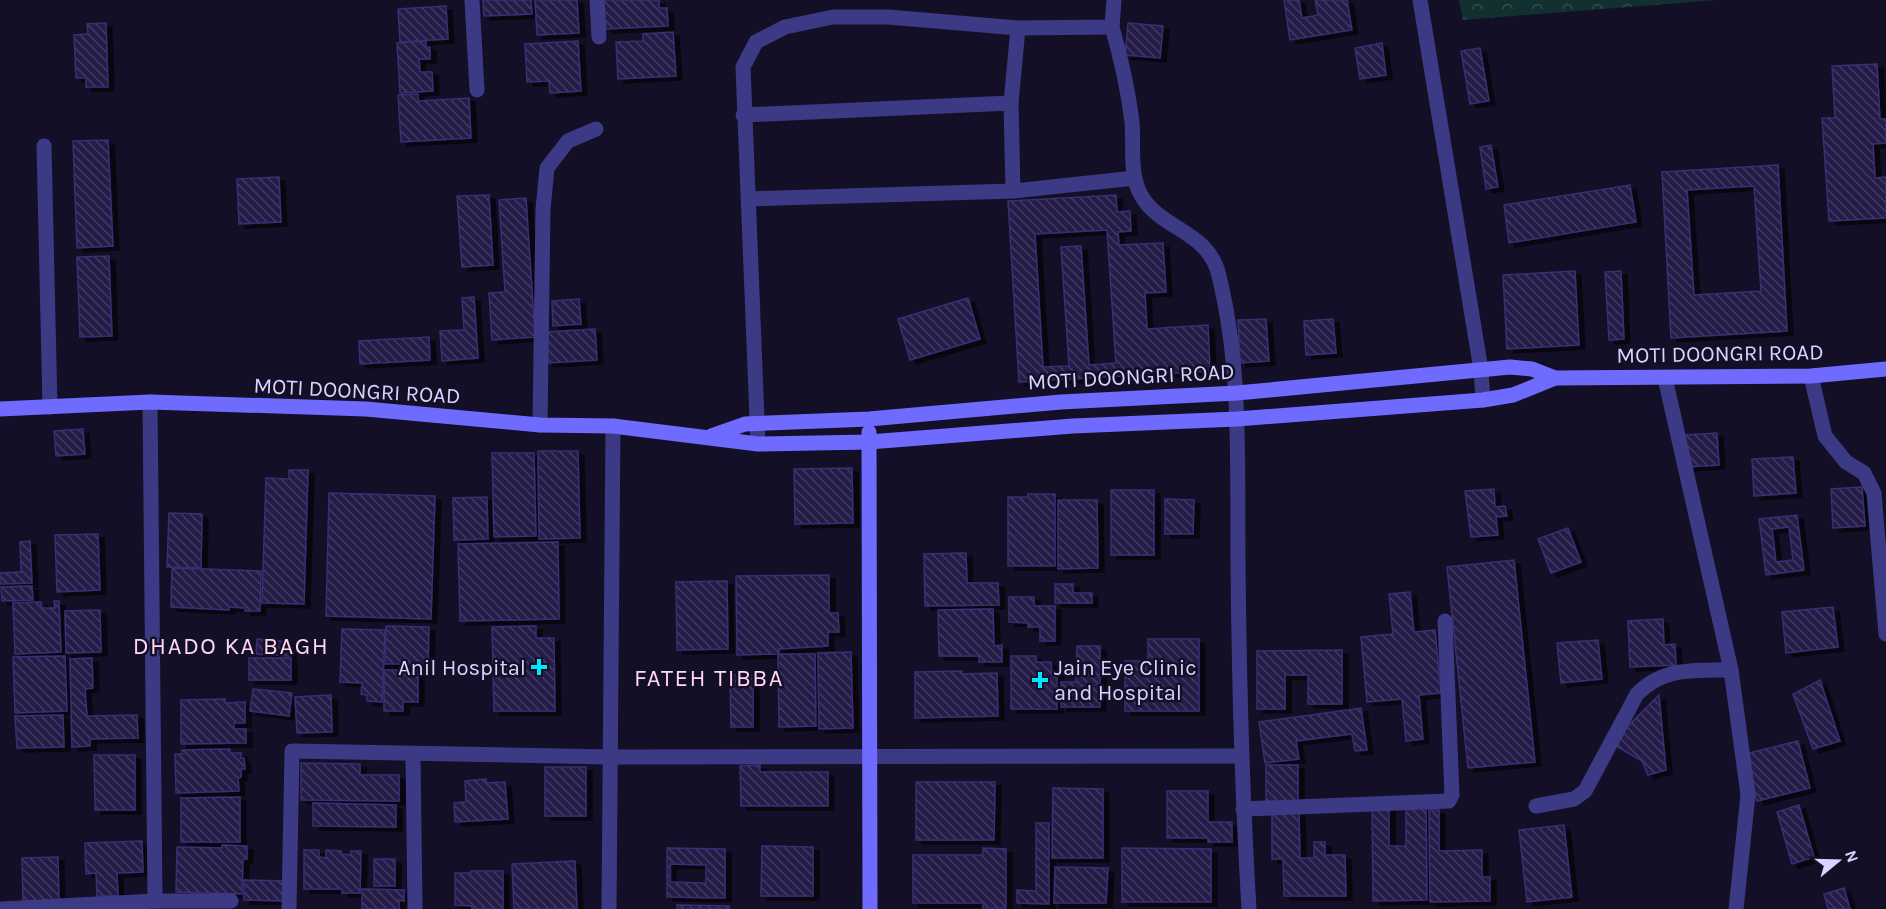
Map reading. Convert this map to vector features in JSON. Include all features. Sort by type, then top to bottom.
[{"type":"street","points":[[472,0],[477,90]]},
{"type":"street","points":[[597,0],[599,37]]},
{"type":"street","points":[[1114,0],[1112,27],[1127,88],[1135,178],[1141,196],[1156,212],[1204,246],[1214,259],[1220,276],[1237,393],[1240,756],[1249,909]]},
{"type":"street","points":[[1420,0],[1481,369],[1483,400]]},
{"type":"street","points":[[758,444],[749,199],[743,115],[743,67],[756,42],[785,27],[833,17],[888,17],[1018,28],[1112,27]]},
{"type":"street","points":[[1013,191],[1011,103],[1018,28]]},
{"type":"street","points":[[743,115],[1011,103]]},
{"type":"street","points":[[540,425],[543,208],[546,168],[568,141],[596,129]]},
{"type":"street","points":[[44,146],[50,407]]},
{"type":"street","points":[[749,199],[1013,191],[1135,178]]},
{"type":"street","name":"MOTI DOONGRI ROAD","points":[[711,436],[733,427],[758,424],[869,419],[1088,400],[1237,393],[1510,367],[1532,369],[1555,378],[1811,376],[1886,369]]},
{"type":"street","points":[[1811,376],[1825,436],[1846,462],[1864,473],[1874,493],[1886,634]]},
{"type":"street","name":"MOTI DOONGRI ROAD","points":[[0,409],[150,402],[366,409],[540,425],[613,426],[711,436],[758,444],[869,442],[1090,425],[1237,419],[1483,400],[1513,395],[1555,378]]},
{"type":"street","points":[[1665,378],[1731,670],[1748,795],[1736,909]]},
{"type":"street","points":[[1088,400],[1090,425]]},
{"type":"street","points":[[150,402],[155,901]]},
{"type":"street","points":[[869,419],[870,909]]},
{"type":"street","points":[[609,909],[613,426]]},
{"type":"street","points":[[1243,809],[1449,801],[1452,795],[1445,621]]},
{"type":"street","points":[[1536,806],[1574,799],[1585,790],[1637,694],[1649,682],[1667,673],[1685,670],[1731,670]]},
{"type":"street","points":[[289,909],[292,751],[611,757],[1240,756]]},
{"type":"street","points":[[413,754],[415,909]]},
{"type":"street","points":[[2,909],[155,901],[231,901]]},
{"type":"green space","points":[[1459,0],[1717,0],[1463,20]]},
{"type":"building","points":[[483,0],[531,0],[532,14],[484,16]]},
{"type":"building","points":[[535,0],[577,0],[579,33],[537,35]]},
{"type":"building","points":[[604,0],[659,0],[659,8],[667,8],[668,26],[606,29]]},
{"type":"building","points":[[1284,0],[1299,0],[1302,18],[1318,15],[1315,0],[1347,0],[1352,30],[1290,40]]},
{"type":"building","points":[[446,6],[448,39],[400,42],[398,9]]},
{"type":"building","points":[[106,23],[108,87],[86,87],[86,78],[76,78],[74,35],[88,34],[87,24]]},
{"type":"building","points":[[1128,23],[1163,26],[1160,58],[1125,55]]},
{"type":"building","points":[[673,32],[676,76],[618,79],[616,42],[643,41],[643,34]]},
{"type":"building","points":[[426,41],[426,47],[430,47],[430,59],[419,59],[420,72],[432,72],[433,91],[400,93],[397,43]]},
{"type":"building","points":[[578,41],[581,91],[550,93],[549,81],[527,82],[525,44]]},
{"type":"building","points":[[1382,43],[1386,75],[1360,79],[1355,48]]},
{"type":"building","points":[[1480,48],[1489,101],[1470,104],[1461,51]]},
{"type":"building","points":[[1877,64],[1880,119],[1886,119],[1886,143],[1873,144],[1875,178],[1886,177],[1886,218],[1829,221],[1822,118],[1835,118],[1832,66]]},
{"type":"building","points":[[418,94],[418,101],[469,98],[471,138],[401,142],[398,95]]},
{"type":"building","points":[[108,140],[113,246],[77,248],[73,141]]},
{"type":"building","points":[[1491,145],[1498,187],[1486,189],[1480,147]]},
{"type":"building","points":[[1778,165],[1787,331],[1671,338],[1662,172]],"holes":[[[1754,186],[1761,291],[1694,295],[1687,190]]]},
{"type":"building","points":[[279,177],[281,222],[239,224],[237,179]]},
{"type":"building","points":[[1630,185],[1636,222],[1509,243],[1504,205]]},
{"type":"building","points":[[489,195],[493,265],[462,267],[457,196]]},
{"type":"building","points":[[1116,195],[1117,212],[1130,211],[1131,231],[1118,232],[1119,245],[1163,243],[1166,292],[1145,293],[1147,329],[1208,325],[1210,371],[1019,382],[1008,201]],"holes":[[[1107,230],[1116,363],[1089,365],[1081,246],[1061,247],[1069,366],[1043,367],[1035,234]]]},
{"type":"building","points":[[526,198],[535,337],[492,340],[489,293],[505,292],[499,200]]},
{"type":"building","points":[[109,256],[112,336],[80,337],[77,257]]},
{"type":"building","points":[[1575,271],[1579,345],[1507,349],[1503,275]]},
{"type":"building","points":[[1621,271],[1624,339],[1609,340],[1605,272]]},
{"type":"building","points":[[474,297],[478,358],[442,361],[440,331],[464,330],[462,298]]},
{"type":"building","points":[[968,298],[980,339],[910,360],[898,319]]},
{"type":"building","points":[[579,299],[581,324],[553,326],[552,301]]},
{"type":"building","points":[[1266,319],[1269,361],[1240,363],[1238,320]]},
{"type":"building","points":[[1333,319],[1336,353],[1306,355],[1304,321]]},
{"type":"building","points":[[595,329],[597,360],[547,363],[546,332]]},
{"type":"building","points":[[429,337],[430,360],[360,364],[359,341]]},
{"type":"building","points":[[83,429],[85,454],[56,456],[54,431]]},
{"type":"building","points":[[1717,433],[1719,465],[1687,467],[1684,435]]},
{"type":"building","points":[[538,451],[578,451],[580,538],[539,539]]},
{"type":"building","points":[[492,453],[534,453],[536,536],[494,537]]},
{"type":"building","points":[[1793,457],[1796,493],[1754,496],[1752,459]]},
{"type":"building","points":[[852,468],[853,523],[795,524],[794,469]]},
{"type":"building","points":[[289,470],[308,470],[304,604],[262,603],[266,478],[289,479]]},
{"type":"building","points":[[1862,487],[1865,526],[1833,528],[1831,489]]},
{"type":"building","points":[[1494,489],[1495,507],[1505,506],[1507,516],[1496,517],[1498,535],[1471,537],[1465,491]]},
{"type":"building","points":[[1111,490],[1154,490],[1154,555],[1111,555]]},
{"type":"building","points":[[329,493],[435,496],[431,619],[326,616]]},
{"type":"building","points":[[1028,494],[1055,494],[1055,566],[1008,566],[1008,497],[1028,497]]},
{"type":"building","points":[[487,497],[488,539],[454,540],[453,498]]},
{"type":"building","points":[[1165,499],[1194,500],[1193,534],[1165,534]]},
{"type":"building","points":[[1058,500],[1097,500],[1098,568],[1058,569]]},
{"type":"building","points":[[169,513],[202,514],[201,568],[167,567]]},
{"type":"building","points":[[1797,515],[1804,570],[1766,575],[1759,519]],"holes":[[[1789,527],[1793,560],[1776,562],[1772,529]]]},
{"type":"building","points":[[1568,528],[1581,562],[1551,573],[1538,539]]},
{"type":"building","points":[[98,534],[100,590],[57,592],[55,535]]},
{"type":"building","points":[[30,541],[32,583],[0,584],[0,573],[21,572],[20,542]]},
{"type":"building","points":[[558,542],[559,619],[460,621],[458,544]]},
{"type":"building","points":[[966,553],[967,583],[998,583],[999,605],[925,606],[924,554]]},
{"type":"building","points":[[1514,560],[1535,762],[1468,768],[1447,567]]},
{"type":"building","points":[[172,568],[261,571],[260,611],[245,611],[245,608],[229,607],[229,610],[171,607]]},
{"type":"building","points":[[829,575],[829,613],[838,613],[839,632],[828,632],[828,646],[779,649],[779,654],[737,655],[736,576]]},
{"type":"building","points":[[727,581],[728,649],[677,650],[676,582]]},
{"type":"building","points":[[1055,584],[1073,584],[1073,593],[1092,593],[1092,603],[1055,603]]},
{"type":"building","points":[[32,586],[33,600],[2,601],[1,587]]},
{"type":"building","points":[[1410,592],[1414,632],[1435,630],[1441,693],[1419,695],[1423,739],[1406,741],[1402,699],[1367,702],[1361,637],[1393,634],[1389,594]]},
{"type":"building","points":[[1009,597],[1034,597],[1034,606],[1055,606],[1055,641],[1040,641],[1040,627],[1028,627],[1028,623],[1009,622]]},
{"type":"building","points":[[54,601],[59,601],[61,652],[15,654],[13,603],[41,602],[42,608],[55,608]]},
{"type":"building","points":[[1833,607],[1838,647],[1786,653],[1782,612]]},
{"type":"building","points":[[993,609],[994,646],[1002,645],[1002,662],[979,662],[979,656],[939,656],[938,610]]},
{"type":"building","points":[[100,610],[101,652],[66,653],[65,611]]},
{"type":"building","points":[[1663,619],[1664,645],[1675,644],[1676,665],[1630,667],[1628,621]]},
{"type":"building","points":[[386,626],[429,627],[428,664],[385,664]]},
{"type":"building","points":[[536,626],[536,638],[554,638],[555,711],[494,711],[492,627]]},
{"type":"building","points":[[342,629],[385,630],[382,702],[367,701],[367,695],[361,694],[362,683],[340,682]]},
{"type":"building","points":[[257,639],[290,642],[290,656],[256,654]]},
{"type":"building","points":[[1148,639],[1199,639],[1199,711],[1125,711],[1125,661],[1148,661]]},
{"type":"building","points":[[1598,640],[1602,679],[1561,683],[1557,643]]},
{"type":"building","points":[[1077,646],[1100,646],[1100,707],[1061,707],[1061,682],[1076,682]]},
{"type":"building","points":[[1342,650],[1342,704],[1308,704],[1308,675],[1285,675],[1285,709],[1257,709],[1257,651]]},
{"type":"building","points":[[851,652],[853,728],[819,729],[818,653]]},
{"type":"building","points":[[778,654],[815,654],[816,726],[779,727]]},
{"type":"building","points":[[65,656],[67,711],[15,713],[13,657]]},
{"type":"building","points":[[1011,656],[1036,656],[1036,662],[1051,662],[1052,674],[1057,673],[1057,709],[1011,709]]},
{"type":"building","points":[[92,658],[93,688],[85,689],[87,716],[137,715],[138,738],[90,739],[90,746],[72,747],[70,659]]},
{"type":"building","points":[[249,658],[291,658],[291,680],[249,680]]},
{"type":"building","points":[[384,670],[418,670],[418,702],[403,702],[403,711],[384,711]]},
{"type":"building","points":[[962,671],[962,674],[997,673],[998,716],[915,718],[915,672]]},
{"type":"building","points":[[730,675],[753,675],[753,727],[731,727]]},
{"type":"building","points":[[1820,680],[1840,741],[1813,749],[1793,694]]},
{"type":"building","points":[[253,689],[292,693],[289,716],[250,711]]},
{"type":"building","points":[[331,695],[332,732],[297,733],[295,697]]},
{"type":"building","points":[[1659,695],[1666,770],[1648,775],[1642,761],[1611,743]]},
{"type":"building","points":[[225,699],[225,703],[245,702],[245,723],[234,723],[234,729],[246,729],[246,743],[181,744],[181,700]]},
{"type":"building","points":[[1361,708],[1367,750],[1355,751],[1352,734],[1296,741],[1299,759],[1265,763],[1259,722]]},
{"type":"building","points":[[63,715],[64,747],[17,748],[15,716]]},
{"type":"building","points":[[1798,741],[1810,788],[1757,801],[1745,754]]},
{"type":"building","points":[[230,749],[230,753],[241,753],[241,758],[244,758],[245,769],[241,769],[241,777],[238,778],[239,791],[176,793],[175,754],[182,754],[182,750]]},
{"type":"building","points":[[94,755],[135,755],[135,810],[95,810]]},
{"type":"building","points":[[301,763],[360,764],[360,775],[399,775],[399,801],[301,800]]},
{"type":"building","points":[[760,765],[760,772],[828,772],[828,806],[741,806],[740,766]]},
{"type":"building","points":[[1266,765],[1298,765],[1298,802],[1266,802]]},
{"type":"building","points":[[545,767],[586,767],[586,816],[545,816]]},
{"type":"building","points":[[486,779],[486,783],[505,782],[508,819],[455,822],[454,803],[466,802],[465,781]]},
{"type":"building","points":[[916,782],[995,782],[994,840],[916,840]]},
{"type":"building","points":[[1053,788],[1103,789],[1103,858],[1052,858]]},
{"type":"building","points":[[1167,791],[1208,791],[1208,822],[1232,822],[1232,842],[1208,842],[1208,838],[1167,838]]},
{"type":"building","points":[[240,797],[240,842],[181,842],[181,798]]},
{"type":"building","points":[[313,803],[396,805],[396,827],[313,826]]},
{"type":"building","points":[[1406,804],[1426,804],[1427,900],[1373,901],[1372,806],[1389,806],[1389,846],[1406,846]]},
{"type":"building","points":[[1799,805],[1814,857],[1792,864],[1777,812]]},
{"type":"building","points":[[1429,810],[1439,810],[1439,851],[1482,850],[1482,877],[1490,877],[1490,901],[1430,902]]},
{"type":"building","points":[[1299,812],[1300,858],[1314,858],[1314,842],[1325,842],[1325,855],[1345,855],[1346,896],[1284,896],[1283,859],[1272,859],[1272,813]]},
{"type":"building","points":[[1036,823],[1049,823],[1049,904],[1017,903],[1017,890],[1036,891]]},
{"type":"building","points":[[1564,825],[1572,897],[1527,902],[1519,830]]},
{"type":"building","points":[[142,841],[143,872],[117,873],[118,896],[97,896],[96,873],[86,874],[85,843]]},
{"type":"building","points":[[222,845],[247,846],[247,859],[243,859],[242,894],[176,892],[177,847],[222,848]]},
{"type":"building","points":[[762,846],[813,847],[813,896],[761,896]]},
{"type":"building","points":[[667,848],[725,849],[725,898],[667,897]],"holes":[[[670,864],[706,865],[706,883],[670,882]]]},
{"type":"building","points":[[983,848],[1006,849],[1006,908],[983,908],[983,903],[913,903],[913,855],[983,855]]},
{"type":"building","points":[[1122,848],[1211,849],[1211,902],[1122,902]]},
{"type":"building","points":[[304,850],[319,850],[319,857],[326,858],[326,850],[341,851],[341,854],[350,855],[351,851],[361,851],[360,893],[342,893],[342,889],[304,889]]},
{"type":"building","points":[[58,857],[59,904],[23,903],[22,858]]},
{"type":"building","points":[[374,859],[395,859],[395,886],[374,886]]},
{"type":"building","points":[[575,861],[577,909],[514,909],[512,864]]},
{"type":"building","points":[[1055,867],[1108,868],[1106,903],[1054,903]]},
{"type":"building","points":[[471,871],[503,871],[503,909],[472,909],[472,906],[455,905],[455,873],[471,873]]},
{"type":"building","points":[[244,880],[287,881],[286,901],[244,900]]},
{"type":"building","points":[[1844,888],[1850,909],[1828,909],[1824,894]]},
{"type":"building","points":[[362,889],[404,890],[404,901],[399,900],[399,909],[362,909]]},
{"type":"building","points":[[677,905],[729,906],[729,909],[677,909]]},
{"type":"place","name":"Anil Hospital","points":[[539,667]]},
{"type":"place","name":"Jain Eye Clinic and Hospital","points":[[1040,680]]},
{"type":"district","name":"DHADO KA BAGH","points":[[231,646]]},
{"type":"district","name":"FATEH TIBBA","points":[[709,678]]}]
